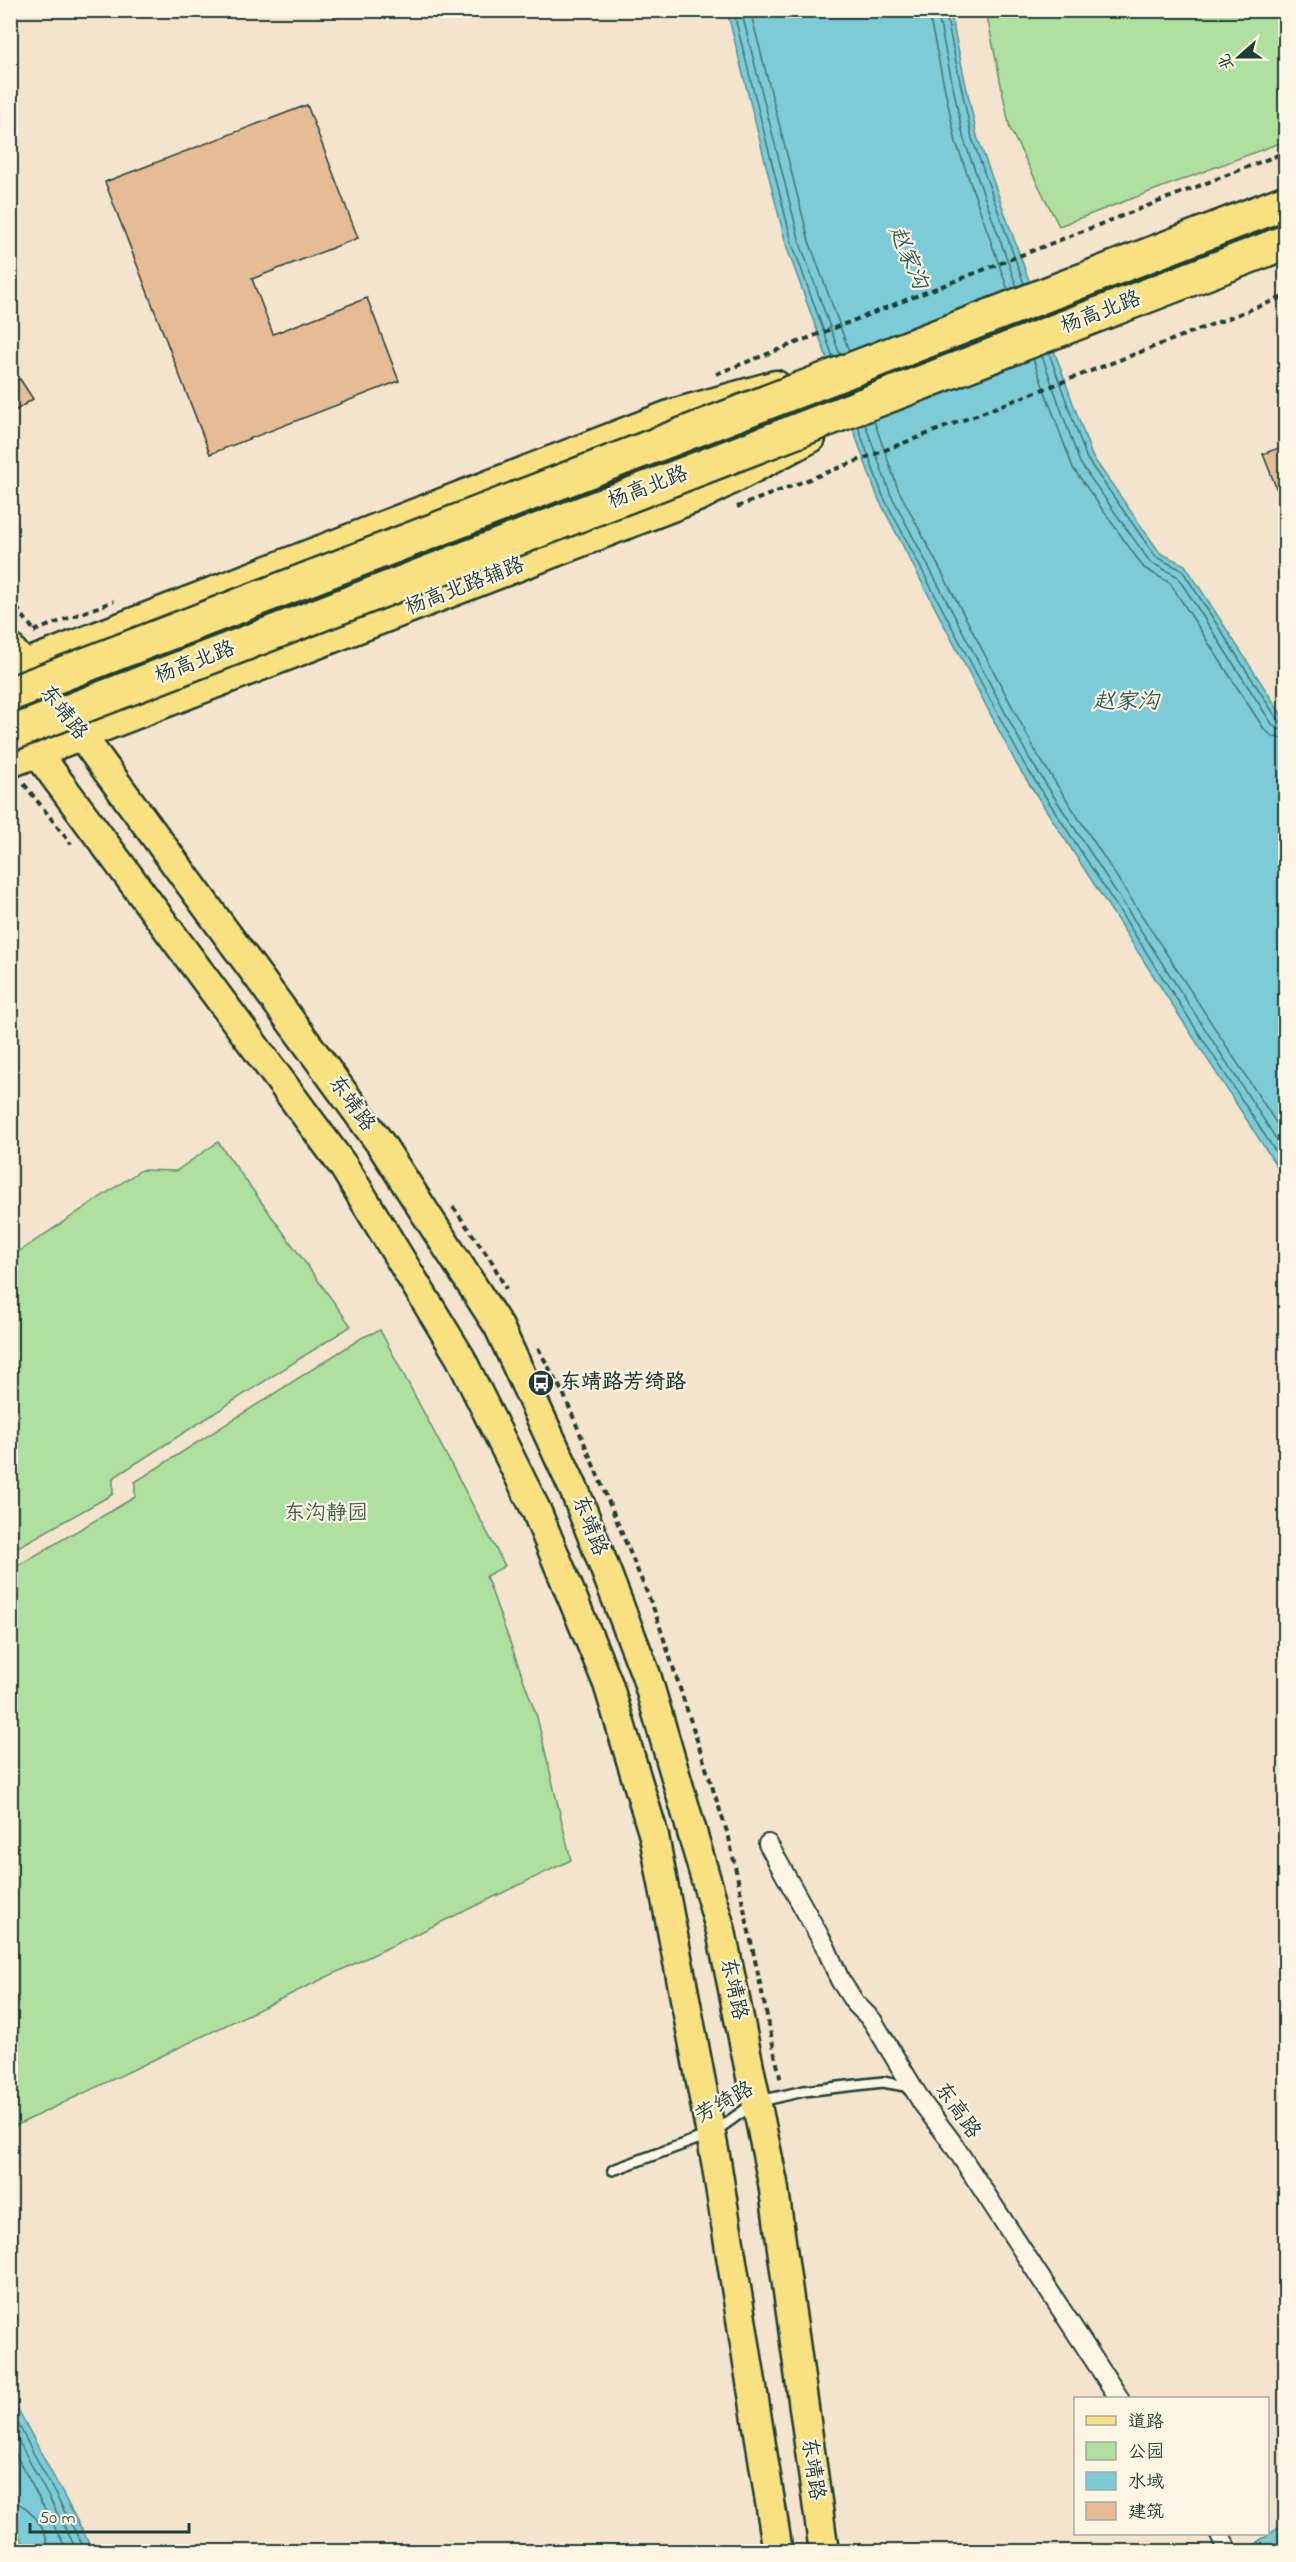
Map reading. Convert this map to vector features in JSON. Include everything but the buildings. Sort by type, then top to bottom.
[{"type":"highway","name":"杨高北路","points":[[10,694],[1286,202]]},
{"type":"highway","name":"杨高北路","points":[[10,734],[1286,242]]},
{"type":"main road","points":[[15,661],[365,534],[672,414],[897,352]]},
{"type":"main road","name":"杨高北路辅路","points":[[28,765],[81,736],[700,496],[908,388]]},
{"type":"main road","name":"东靖路","points":[[15,661],[81,736],[380,1143],[499,1327],[576,1494],[646,1674],[721,1931],[774,2192],[824,2552]]},
{"type":"main road","name":"东靖路","points":[[10,716],[28,765],[344,1167],[460,1357],[536,1510],[608,1684],[654,1836],[711,2134],[778,2552]]},
{"type":"street","name":"东高路","points":[[768,1844],[826,1948],[840,1980],[855,2003],[872,2020],[923,2104],[951,2141],[1118,2397]]},
{"type":"lane","name":"芳绮路","points":[[613,2170],[711,2134],[756,2102],[804,2091],[883,2082],[905,2086],[923,2104]]},
{"type":"path","points":[[709,377],[1286,152]]},
{"type":"path","points":[[736,507],[1286,296]]},
{"type":"path","points":[[28,765],[78,852]]},
{"type":"green space","points":[[986,11],[1285,11],[1285,141],[1059,226],[1010,129]]},
{"type":"green space","points":[[218,1142],[351,1326],[113,1478],[113,1494],[11,1551],[11,1257],[141,1170],[176,1171]]},
{"type":"green space","name":"东沟静园","points":[[380,1330],[505,1566],[486,1576],[537,1717],[571,1860],[11,2128],[11,1551],[19,1565],[135,1497],[135,1482],[363,1337]]},
{"type":"water","name":"赵家沟","points":[[727,11],[950,11],[977,136],[1092,456],[1160,553],[1185,565],[1285,720],[1285,1179],[1017,765],[878,498],[787,248]]},
{"type":"water","points":[[10,2396],[93,2551],[28,2551],[11,2520]]},
{"type":"water","points":[[1285,2523],[1285,2551],[1246,2551],[1269,2535]]},
{"type":"place","name":"东靖路芳绮路","points":[[541,1383]]}]
